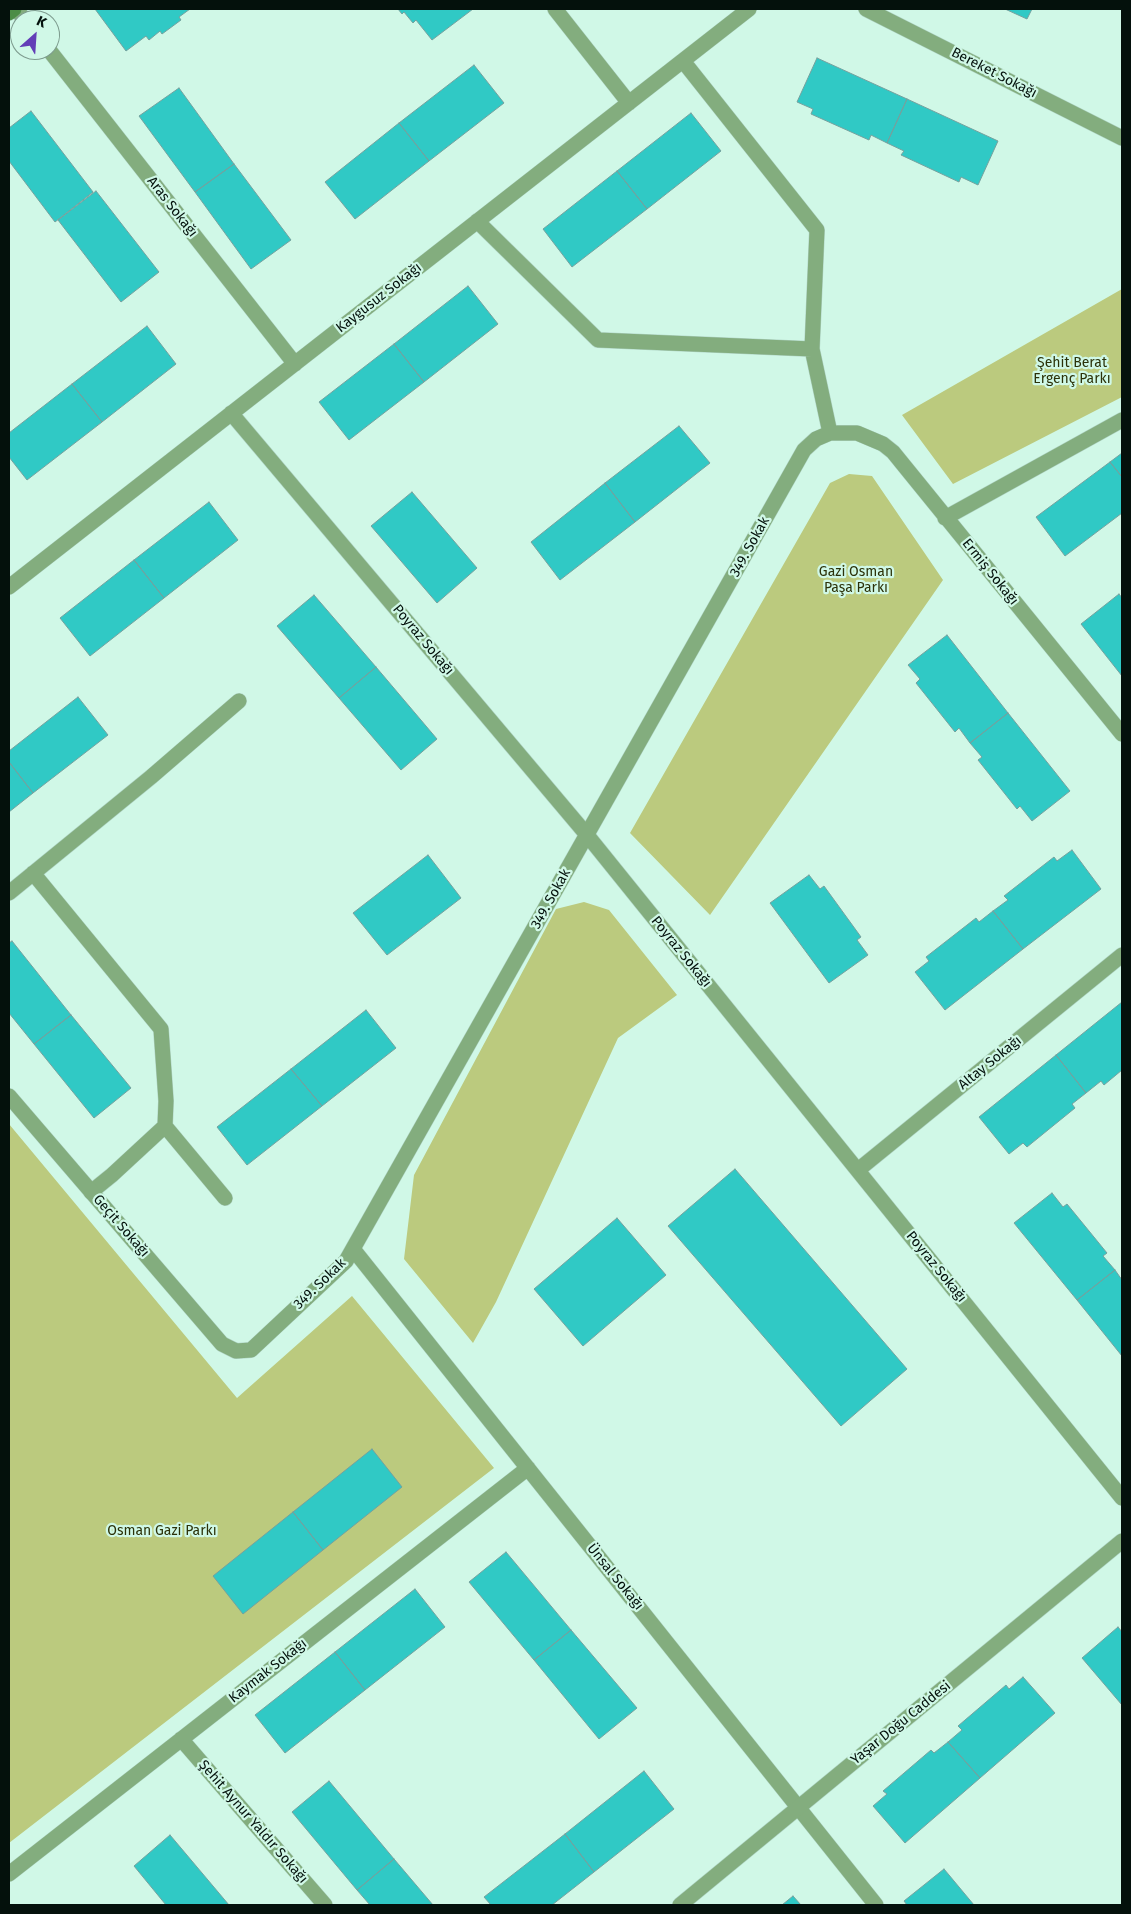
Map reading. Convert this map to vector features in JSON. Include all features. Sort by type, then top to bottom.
[{"type":"main road","points":[[9,13],[15,9]]},
{"type":"street","points":[[555,9],[629,103]]},
{"type":"street","name":"Kaygusuz Sokağı","points":[[9,587],[750,9]]},
{"type":"street","name":"Bereket Sokağı","points":[[866,9],[1122,138]]},
{"type":"street","name":"Aras Sokağı","points":[[57,60],[295,364]]},
{"type":"street","points":[[683,61],[817,230],[812,348],[836,433]]},
{"type":"street","points":[[478,221],[598,340],[812,348]]},
{"type":"street","name":"Poyraz Sokağı","points":[[231,413],[587,835],[1122,1498]]},
{"type":"street","points":[[945,518],[1122,420]]},
{"type":"street","name":"Ermiş Sokağı","points":[[836,433],[857,433],[871,438],[893,452],[1122,734]]},
{"type":"street","name":"349. Sokak","points":[[236,1351],[251,1350],[346,1261],[804,450],[816,439],[836,433]]},
{"type":"street","points":[[9,893],[151,777],[239,700]]},
{"type":"street","points":[[33,873],[161,1029],[166,1101],[165,1126],[225,1198]]},
{"type":"street","name":"Altay Sokağı","points":[[858,1170],[1122,955]]},
{"type":"street","name":"Geçit Sokağı","points":[[9,1096],[222,1344],[236,1351]]},
{"type":"street","points":[[91,1192],[165,1126]]},
{"type":"street","name":"Ünsal Sokağı","points":[[353,1249],[876,1905]]},
{"type":"street","name":"Kaymak Sokağı","points":[[9,1874],[528,1468]]},
{"type":"street","name":"Yaşar Doğu Caddesi","points":[[680,1905],[1122,1541]]},
{"type":"street","name":"Şehit Aynur Yaldır Sokağı","points":[[181,1739],[325,1905]]},
{"type":"green space","name":"Şehit Berat Ergenç Parkı","points":[[1122,289],[1122,397],[953,484],[902,415]]},
{"type":"green space","name":"Gazi Osman Paşa Parkı","points":[[849,474],[872,476],[943,580],[710,915],[630,833],[830,483]]},
{"type":"green space","points":[[584,902],[609,910],[677,995],[618,1038],[496,1302],[473,1343],[404,1259],[414,1175],[556,909]]},
{"type":"green space","name":"Osman Gazi Parkı","points":[[9,1124],[237,1398],[352,1296],[494,1468],[9,1843]]},
{"type":"building","points":[[95,9],[190,9],[179,17],[181,20],[162,34],[160,31],[149,40],[146,36],[126,51]]},
{"type":"building","points":[[398,9],[473,9],[432,40],[416,20],[413,23],[404,12],[402,14]]},
{"type":"building","points":[[1005,9],[1032,9],[1027,19]]},
{"type":"building","points":[[817,58],[907,99],[887,143],[871,135],[869,140],[811,114],[813,109],[797,102]]},
{"type":"building","points":[[474,65],[504,103],[429,161],[399,123]]},
{"type":"building","points":[[179,88],[234,164],[195,192],[139,116]]},
{"type":"building","points":[[907,99],[998,141],[978,185],[961,177],[959,182],[901,155],[904,151],[887,143]]},
{"type":"building","points":[[31,111],[93,192],[55,222],[9,161],[9,128]]},
{"type":"building","points":[[691,113],[721,151],[647,209],[617,171]]},
{"type":"building","points":[[399,123],[429,161],[355,219],[325,182]]},
{"type":"building","points":[[234,164],[291,240],[251,269],[195,192]]},
{"type":"building","points":[[617,171],[647,209],[572,267],[543,229]]},
{"type":"building","points":[[96,191],[159,272],[121,302],[58,220]]},
{"type":"building","points":[[468,286],[498,324],[424,382],[394,344]]},
{"type":"building","points":[[147,326],[176,364],[102,422],[72,384]]},
{"type":"building","points":[[394,344],[424,382],[349,440],[319,402]]},
{"type":"building","points":[[72,384],[102,422],[27,480],[9,457],[9,433]]},
{"type":"building","points":[[679,426],[710,463],[635,522],[605,483]]},
{"type":"building","points":[[1122,453],[1122,477],[1110,462]]},
{"type":"building","points":[[1110,462],[1122,477],[1122,513],[1065,556],[1036,517]]},
{"type":"building","points":[[605,483],[635,522],[560,580],[531,542]]},
{"type":"building","points":[[412,492],[477,568],[437,603],[371,526]]},
{"type":"building","points":[[209,502],[238,540],[164,598],[134,560]]},
{"type":"building","points":[[134,560],[164,598],[90,656],[60,618]]},
{"type":"building","points":[[1119,594],[1122,598],[1122,676],[1081,624]]},
{"type":"building","points":[[314,595],[376,667],[339,698],[277,626]]},
{"type":"building","points":[[947,635],[1008,713],[970,743],[959,728],[955,732],[916,683],[920,679],[908,665]]},
{"type":"building","points":[[376,667],[437,739],[401,770],[339,698]]},
{"type":"building","points":[[78,697],[108,735],[33,793],[9,762],[9,751]]},
{"type":"building","points":[[1008,713],[1070,791],[1032,821],[1020,806],[1017,809],[978,760],[982,757],[970,743]]},
{"type":"building","points":[[9,762],[33,793],[9,812]]},
{"type":"building","points":[[1072,850],[1101,889],[1023,949],[993,911],[1008,900],[1004,896],[1054,857],[1057,861]]},
{"type":"building","points":[[428,855],[461,898],[387,955],[353,913]]},
{"type":"building","points":[[809,875],[820,889],[824,886],[861,937],[857,940],[868,955],[829,983],[770,903]]},
{"type":"building","points":[[993,911],[1023,949],[945,1010],[915,972],[929,961],[926,957],[976,918],[979,922]]},
{"type":"building","points":[[12,941],[71,1015],[34,1044],[9,1013],[9,943]]},
{"type":"building","points":[[1122,1002],[1122,1070],[1104,1085],[1101,1081],[1086,1093],[1056,1055]]},
{"type":"building","points":[[366,1010],[396,1048],[322,1106],[291,1069]]},
{"type":"building","points":[[71,1015],[131,1088],[94,1118],[34,1044]]},
{"type":"building","points":[[1056,1055],[1086,1093],[1072,1104],[1075,1108],[1027,1147],[1023,1143],[1009,1154],[979,1117]]},
{"type":"building","points":[[291,1069],[322,1106],[247,1165],[217,1127]]},
{"type":"building","points":[[735,1169],[907,1369],[841,1426],[668,1226]]},
{"type":"building","points":[[1052,1193],[1063,1207],[1067,1204],[1107,1253],[1103,1256],[1115,1270],[1077,1300],[1014,1223]]},
{"type":"building","points":[[617,1218],[666,1275],[583,1346],[534,1289]]},
{"type":"building","points":[[1115,1270],[1122,1280],[1122,1356],[1077,1300]]},
{"type":"building","points":[[372,1449],[402,1487],[323,1550],[293,1512]]},
{"type":"building","points":[[293,1512],[323,1550],[243,1614],[213,1576]]},
{"type":"building","points":[[506,1552],[571,1630],[534,1660],[469,1582]]},
{"type":"building","points":[[415,1589],[445,1627],[365,1690],[335,1652]]},
{"type":"building","points":[[1118,1627],[1122,1632],[1122,1705],[1082,1658]]},
{"type":"building","points":[[571,1630],[637,1708],[599,1739],[534,1660]]},
{"type":"building","points":[[335,1652],[365,1690],[285,1753],[255,1715]]},
{"type":"building","points":[[1023,1677],[1055,1713],[980,1778],[948,1742],[962,1730],[958,1726],[1006,1685],[1009,1689]]},
{"type":"building","points":[[948,1742],[980,1778],[905,1843],[873,1806],[887,1794],[883,1791],[931,1750],[934,1753]]},
{"type":"building","points":[[644,1771],[674,1809],[594,1872],[565,1834]]},
{"type":"building","points":[[329,1781],[394,1859],[357,1890],[292,1812]]},
{"type":"building","points":[[565,1834],[594,1872],[552,1905],[491,1905],[484,1897]]},
{"type":"building","points":[[170,1835],[229,1905],[166,1905],[134,1866]]},
{"type":"building","points":[[394,1859],[433,1905],[370,1905],[357,1890]]},
{"type":"building","points":[[944,1869],[974,1905],[907,1905],[904,1901]]},
{"type":"building","points":[[793,1896],[801,1905],[782,1905]]}]
